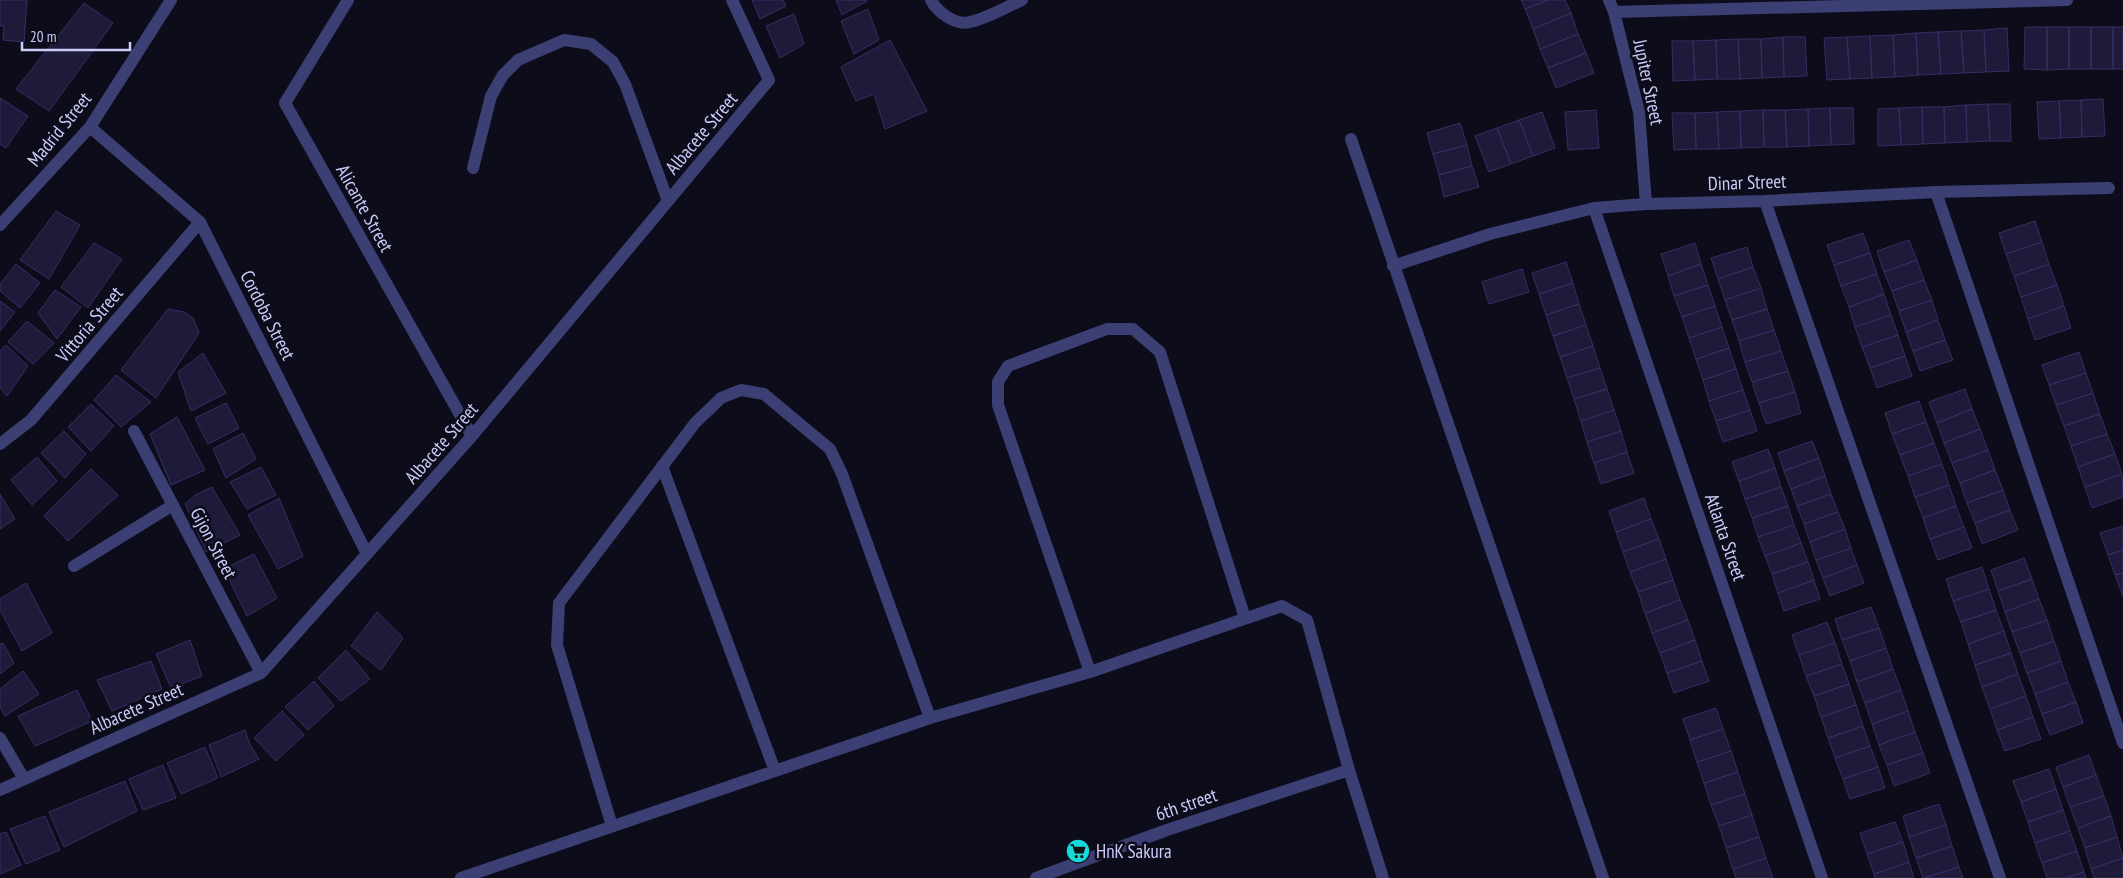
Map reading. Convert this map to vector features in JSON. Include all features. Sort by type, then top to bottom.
[{"type":"street","name":"Madrid Street","points":[[0,225],[90,127],[171,0]]},
{"type":"street","name":"Alicante Street","points":[[348,0],[284,103],[472,436]]},
{"type":"street","name":"Albacete Street","points":[[0,790],[261,672],[472,436],[769,80],[732,0]]},
{"type":"street","points":[[931,0],[936,9],[952,18],[969,23],[1022,0]]},
{"type":"street","name":"Jupiter Street","points":[[1608,0],[1614,12],[1639,112],[1646,204]]},
{"type":"street","points":[[1614,12],[2067,0]]},
{"type":"street","points":[[473,168],[491,96],[503,75],[518,60],[564,40],[591,44],[613,62],[626,84],[668,201]]},
{"type":"street","name":"Cordoba Street","points":[[90,127],[200,222],[367,554]]},
{"type":"street","points":[[1351,139],[1603,878]]},
{"type":"street","name":"Dinar Street","points":[[1393,266],[1490,234],[1594,208],[1646,204],[1765,201],[1936,192],[2109,188]]},
{"type":"street","points":[[1936,192],[2123,743]]},
{"type":"street","points":[[1765,201],[2000,878]]},
{"type":"street","name":"Atlanta Street","points":[[1594,208],[1822,878]]},
{"type":"street","name":"Vittoria Street","points":[[0,444],[31,420],[200,222]]},
{"type":"street","points":[[1090,672],[998,405],[998,382],[1008,366],[1107,329],[1133,329],[1160,352],[1245,618]]},
{"type":"street","points":[[612,826],[557,645],[559,603],[695,423],[721,398],[741,390],[764,394],[830,450],[842,474],[930,718]]},
{"type":"street","name":"Gijon Street","points":[[134,431],[261,672]]},
{"type":"street","points":[[662,466],[775,771]]},
{"type":"street","points":[[74,566],[173,505]]},
{"type":"street","points":[[461,878],[930,718],[1090,672],[1282,606],[1307,620],[1349,770],[1383,878]]},
{"type":"street","points":[[0,738],[24,779]]},
{"type":"street","name":"6th street","points":[[1036,878],[1167,830],[1349,770]]},
{"type":"building","points":[[0,0],[27,0],[24,42],[3,40],[4,26],[0,26]]},
{"type":"building","points":[[752,0],[783,0],[786,6],[760,19]]},
{"type":"building","points":[[836,0],[866,0],[867,1],[842,15]]},
{"type":"building","points":[[1521,0],[1548,0],[1525,9]]},
{"type":"building","points":[[1548,0],[1565,0],[1571,13],[1533,29],[1525,9]]},
{"type":"building","points":[[84,3],[113,23],[49,111],[16,89]]},
{"type":"building","points":[[868,9],[879,40],[854,54],[841,21]]},
{"type":"building","points":[[1571,13],[1578,34],[1540,49],[1533,29]]},
{"type":"building","points":[[794,14],[804,44],[780,58],[766,26]]},
{"type":"building","points":[[2025,27],[2047,27],[2047,70],[2024,69]]},
{"type":"building","points":[[2047,27],[2069,27],[2069,69],[2047,70]]},
{"type":"building","points":[[2069,27],[2091,27],[2091,69],[2069,69]]},
{"type":"building","points":[[2091,27],[2113,27],[2113,69],[2091,69]]},
{"type":"building","points":[[2113,27],[2123,27],[2123,69],[2113,69]]},
{"type":"building","points":[[2007,28],[2009,71],[1986,72],[1984,30]]},
{"type":"building","points":[[1984,30],[1986,72],[1964,73],[1961,31]]},
{"type":"building","points":[[1961,31],[1964,73],[1941,74],[1938,32]]},
{"type":"building","points":[[1938,32],[1941,74],[1918,75],[1916,33]]},
{"type":"building","points":[[1916,33],[1918,75],[1895,77],[1893,35]]},
{"type":"building","points":[[1578,34],[1586,53],[1548,68],[1540,49]]},
{"type":"building","points":[[1893,35],[1895,77],[1872,78],[1870,36]]},
{"type":"building","points":[[1870,36],[1872,78],[1850,79],[1847,37]]},
{"type":"building","points":[[1783,37],[1805,37],[1807,76],[1784,77]]},
{"type":"building","points":[[1783,37],[1784,77],[1762,78],[1761,39]]},
{"type":"building","points":[[1847,37],[1850,79],[1827,80],[1824,38]]},
{"type":"building","points":[[1738,39],[1761,39],[1762,78],[1740,79]]},
{"type":"building","points":[[1738,39],[1740,79],[1717,79],[1716,40]]},
{"type":"building","points":[[890,40],[927,111],[885,129],[874,94],[856,101],[841,67]]},
{"type":"building","points":[[1716,40],[1717,79],[1695,80],[1693,41]]},
{"type":"building","points":[[1672,41],[1693,41],[1695,80],[1673,81]]},
{"type":"building","points":[[1586,53],[1594,73],[1556,88],[1548,68]]},
{"type":"building","points":[[0,98],[28,116],[6,148],[0,144]]},
{"type":"building","points":[[2103,99],[2105,136],[2082,137],[2081,100]]},
{"type":"building","points":[[2081,100],[2082,137],[2061,138],[2059,101]]},
{"type":"building","points":[[2059,101],[2061,138],[2039,139],[2037,102]]},
{"type":"building","points":[[1988,104],[2010,104],[2011,141],[1990,141]]},
{"type":"building","points":[[1988,104],[1990,141],[1967,142],[1966,105]]},
{"type":"building","points":[[1966,105],[1967,142],[1945,143],[1944,107]]},
{"type":"building","points":[[1922,107],[1923,144],[1901,145],[1899,108]]},
{"type":"building","points":[[1922,107],[1944,107],[1945,143],[1923,144]]},
{"type":"building","points":[[1830,108],[1831,145],[1809,146],[1808,109]]},
{"type":"building","points":[[1830,108],[1853,108],[1854,144],[1831,145]]},
{"type":"building","points":[[1899,108],[1901,145],[1878,146],[1878,109]]},
{"type":"building","points":[[1808,109],[1809,146],[1787,147],[1785,110]]},
{"type":"building","points":[[1596,110],[1599,148],[1568,150],[1565,112]]},
{"type":"building","points":[[1763,110],[1785,110],[1787,147],[1764,147]]},
{"type":"building","points":[[1763,110],[1764,147],[1741,148],[1740,111]]},
{"type":"building","points":[[1740,111],[1741,148],[1719,149],[1717,112]]},
{"type":"building","points":[[1542,112],[1555,148],[1533,156],[1519,120]]},
{"type":"building","points":[[1717,112],[1719,149],[1696,149],[1695,113]]},
{"type":"building","points":[[1672,113],[1695,113],[1696,149],[1674,150]]},
{"type":"building","points":[[1519,120],[1533,156],[1511,164],[1497,128]]},
{"type":"building","points":[[1460,123],[1467,145],[1433,154],[1427,133]]},
{"type":"building","points":[[1497,128],[1511,164],[1489,172],[1475,136]]},
{"type":"building","points":[[1467,145],[1472,166],[1439,175],[1433,154]]},
{"type":"building","points":[[1472,166],[1479,187],[1444,197],[1439,175]]},
{"type":"building","points":[[56,211],[80,225],[49,279],[20,260]]},
{"type":"building","points":[[2035,221],[2042,242],[2006,254],[1999,233]]},
{"type":"building","points":[[1863,233],[1870,253],[1834,265],[1827,245]]},
{"type":"building","points":[[1909,240],[1917,260],[1884,272],[1877,251]]},
{"type":"building","points":[[2042,242],[2049,264],[2014,276],[2006,254]]},
{"type":"building","points":[[94,243],[122,259],[88,308],[61,287]]},
{"type":"building","points":[[1695,243],[1701,264],[1668,276],[1661,254]]},
{"type":"building","points":[[1747,247],[1753,267],[1718,279],[1711,258]]},
{"type":"building","points":[[1870,253],[1877,274],[1841,286],[1834,265]]},
{"type":"building","points":[[1917,260],[1924,280],[1892,291],[1884,272]]},
{"type":"building","points":[[1566,262],[1573,283],[1539,294],[1532,273]]},
{"type":"building","points":[[16,264],[40,283],[20,308],[0,291],[0,284]]},
{"type":"building","points":[[1701,264],[1708,285],[1674,296],[1668,276]]},
{"type":"building","points":[[2049,264],[2057,285],[2021,297],[2014,276]]},
{"type":"building","points":[[1753,267],[1761,288],[1725,300],[1718,279]]},
{"type":"building","points":[[1522,269],[1529,292],[1489,304],[1482,282]]},
{"type":"building","points":[[1877,274],[1884,294],[1849,307],[1841,286]]},
{"type":"building","points":[[1924,280],[1932,300],[1899,311],[1892,291]]},
{"type":"building","points":[[1573,283],[1579,304],[1546,315],[1539,294]]},
{"type":"building","points":[[1708,285],[1715,306],[1682,317],[1674,296]]},
{"type":"building","points":[[2057,285],[2064,306],[2028,319],[2021,297]]},
{"type":"building","points":[[1761,288],[1767,309],[1732,320],[1725,300]]},
{"type":"building","points":[[55,290],[81,307],[57,339],[38,313]]},
{"type":"building","points":[[1884,294],[1891,315],[1855,327],[1849,307]]},
{"type":"building","points":[[1932,300],[1938,320],[1906,332],[1899,311]]},
{"type":"building","points":[[0,301],[15,312],[0,331]]},
{"type":"building","points":[[1579,304],[1586,325],[1553,336],[1546,315]]},
{"type":"building","points":[[1715,306],[1722,327],[1689,338],[1682,317]]},
{"type":"building","points":[[2064,306],[2071,328],[2035,340],[2028,319]]},
{"type":"building","points":[[168,309],[184,312],[193,318],[199,333],[156,398],[121,370]]},
{"type":"building","points":[[1767,309],[1774,330],[1739,341],[1732,320]]},
{"type":"building","points":[[1891,315],[1898,335],[1862,347],[1855,327]]},
{"type":"building","points":[[1938,320],[1945,340],[1913,351],[1906,332]]},
{"type":"building","points":[[27,321],[54,343],[33,364],[8,342]]},
{"type":"building","points":[[1586,325],[1593,346],[1560,357],[1553,336]]},
{"type":"building","points":[[1722,327],[1729,348],[1696,359],[1689,338]]},
{"type":"building","points":[[1774,330],[1781,351],[1745,362],[1739,341]]},
{"type":"building","points":[[1898,335],[1905,356],[1870,368],[1862,347]]},
{"type":"building","points":[[1945,340],[1953,360],[1920,371],[1913,351]]},
{"type":"building","points":[[6,345],[28,366],[7,396],[0,388],[0,351]]},
{"type":"building","points":[[1593,346],[1600,368],[1567,378],[1560,357]]},
{"type":"building","points":[[1729,348],[1736,369],[1703,380],[1696,359]]},
{"type":"building","points":[[1781,351],[1788,371],[1752,382],[1745,362]]},
{"type":"building","points":[[2079,352],[2086,373],[2049,385],[2042,365]]},
{"type":"building","points":[[203,353],[226,393],[191,411],[178,372]]},
{"type":"building","points":[[1905,356],[1912,376],[1877,388],[1870,368]]},
{"type":"building","points":[[1600,368],[1607,389],[1574,399],[1567,378]]},
{"type":"building","points":[[1736,369],[1743,390],[1709,401],[1703,380]]},
{"type":"building","points":[[1788,371],[1795,392],[1759,403],[1752,382]]},
{"type":"building","points":[[2086,373],[2093,393],[2056,405],[2049,385]]},
{"type":"building","points":[[116,375],[151,402],[121,427],[94,400]]},
{"type":"building","points":[[1607,389],[1614,410],[1581,421],[1574,399]]},
{"type":"building","points":[[1965,389],[1972,409],[1937,423],[1929,402]]},
{"type":"building","points":[[1743,390],[1750,410],[1716,421],[1709,401]]},
{"type":"building","points":[[1795,392],[1801,413],[1766,424],[1759,403]]},
{"type":"building","points":[[2093,393],[2100,414],[2064,426],[2056,405]]},
{"type":"building","points":[[1919,401],[1926,422],[1892,434],[1885,413]]},
{"type":"building","points":[[226,403],[239,428],[208,444],[195,418]]},
{"type":"building","points":[[91,404],[114,426],[91,451],[68,427]]},
{"type":"building","points":[[1972,409],[1980,429],[1944,443],[1937,423]]},
{"type":"building","points":[[1614,410],[1621,431],[1587,442],[1581,421]]},
{"type":"building","points":[[1750,410],[1757,431],[1723,442],[1716,421]]},
{"type":"building","points":[[2100,414],[2107,434],[2071,446],[2064,426]]},
{"type":"building","points":[[177,417],[205,470],[171,485],[150,434]]},
{"type":"building","points":[[1926,422],[1934,443],[1900,455],[1892,434]]},
{"type":"building","points":[[1980,429],[1988,450],[1952,463],[1944,443]]},
{"type":"building","points":[[64,431],[86,454],[65,478],[41,453]]},
{"type":"building","points":[[1621,431],[1627,452],[1594,463],[1587,442]]},
{"type":"building","points":[[243,433],[256,459],[226,478],[213,449]]},
{"type":"building","points":[[2107,434],[2115,454],[2078,467],[2071,446]]},
{"type":"building","points":[[1812,441],[1819,458],[1784,471],[1778,453]]},
{"type":"building","points":[[1934,443],[1942,464],[1908,476],[1900,455]]},
{"type":"building","points":[[1768,449],[1775,468],[1739,481],[1732,462]]},
{"type":"building","points":[[1988,450],[1995,470],[1960,483],[1952,463]]},
{"type":"building","points":[[1627,452],[1634,473],[1601,484],[1594,463]]},
{"type":"building","points":[[2115,454],[2122,474],[2085,487],[2078,467]]},
{"type":"building","points":[[37,457],[57,481],[32,505],[11,480]]},
{"type":"building","points":[[1819,458],[1825,476],[1791,489],[1784,471]]},
{"type":"building","points":[[1942,464],[1949,485],[1915,497],[1908,476]]},
{"type":"building","points":[[261,467],[276,495],[247,509],[230,482]]},
{"type":"building","points":[[1775,468],[1781,487],[1745,499],[1739,481]]},
{"type":"building","points":[[91,469],[118,495],[68,541],[44,516]]},
{"type":"building","points":[[1995,470],[2003,490],[1967,503],[1960,483]]},
{"type":"building","points":[[2122,474],[2123,497],[2092,508],[2085,487]]},
{"type":"building","points":[[1825,476],[1831,494],[1797,506],[1791,489]]},
{"type":"building","points":[[1949,485],[1956,506],[1923,518],[1915,497]]},
{"type":"building","points":[[212,487],[240,535],[206,552],[185,504],[195,495]]},
{"type":"building","points":[[1781,487],[1788,506],[1752,518],[1745,499]]},
{"type":"building","points":[[2003,490],[2010,510],[1975,523],[1967,503]]},
{"type":"building","points":[[0,494],[15,519],[0,529]]},
{"type":"building","points":[[1831,494],[1838,512],[1804,524],[1797,506]]},
{"type":"building","points":[[279,498],[303,556],[278,569],[248,515]]},
{"type":"building","points":[[1644,498],[1651,519],[1616,532],[1609,511]]},
{"type":"building","points":[[1788,506],[1794,525],[1758,537],[1752,518]]},
{"type":"building","points":[[1956,506],[1964,527],[1930,539],[1923,518]]},
{"type":"building","points":[[2010,510],[2018,530],[1982,544],[1975,523]]},
{"type":"building","points":[[1838,512],[1845,529],[1810,542],[1804,524]]},
{"type":"building","points":[[1651,519],[1659,539],[1623,552],[1616,532]]},
{"type":"building","points":[[1794,525],[1801,543],[1765,556],[1758,537]]},
{"type":"building","points":[[2123,526],[2123,550],[2108,555],[2100,533]]},
{"type":"building","points":[[1964,527],[1972,548],[1938,560],[1930,539]]},
{"type":"building","points":[[1845,529],[1851,548],[1816,560],[1810,542]]},
{"type":"building","points":[[1659,539],[1666,559],[1630,572],[1623,552]]},
{"type":"building","points":[[1801,543],[1808,562],[1772,574],[1765,556]]},
{"type":"building","points":[[1851,548],[1857,565],[1823,578],[1816,560]]},
{"type":"building","points":[[2123,550],[2123,573],[2115,575],[2108,555]]},
{"type":"building","points":[[254,554],[277,598],[247,616],[224,569]]},
{"type":"building","points":[[2024,558],[2032,579],[1998,591],[1991,570]]},
{"type":"building","points":[[1666,559],[1673,580],[1638,592],[1630,572]]},
{"type":"building","points":[[1808,562],[1814,580],[1778,593],[1772,574]]},
{"type":"building","points":[[1857,565],[1864,583],[1830,596],[1823,578]]},
{"type":"building","points":[[1982,567],[1989,589],[1953,601],[1946,579]]},
{"type":"building","points":[[2123,573],[2123,596],[2115,575]]},
{"type":"building","points":[[2032,579],[2039,599],[2005,612],[1998,591]]},
{"type":"building","points":[[1673,580],[1680,600],[1645,613],[1638,592]]},
{"type":"building","points":[[1814,580],[1820,599],[1784,611],[1778,593]]},
{"type":"building","points":[[26,583],[52,633],[22,651],[0,610],[0,599]]},
{"type":"building","points":[[1989,589],[1996,610],[1961,622],[1953,601]]},
{"type":"building","points":[[2039,599],[2047,620],[2012,632],[2005,612]]},
{"type":"building","points":[[1680,600],[1688,620],[1652,633],[1645,613]]},
{"type":"building","points":[[1871,607],[1879,628],[1842,640],[1835,619]]},
{"type":"building","points":[[1996,610],[2004,631],[1968,644],[1961,622]]},
{"type":"building","points":[[377,612],[403,638],[381,670],[351,646]]},
{"type":"building","points":[[1688,620],[1695,640],[1660,653],[1652,633]]},
{"type":"building","points":[[2047,620],[2054,641],[2020,653],[2012,632]]},
{"type":"building","points":[[1827,622],[1835,643],[1799,655],[1792,635]]},
{"type":"building","points":[[1879,628],[1886,648],[1850,661],[1842,640]]},
{"type":"building","points":[[2004,631],[2011,653],[1975,665],[1968,644]]},
{"type":"building","points":[[190,640],[202,676],[171,688],[156,654]]},
{"type":"building","points":[[1695,640],[1702,661],[1667,673],[1660,653]]},
{"type":"building","points":[[2054,641],[2061,661],[2027,673],[2020,653]]},
{"type":"building","points":[[3,643],[14,663],[0,674],[0,644]]},
{"type":"building","points":[[1835,643],[1842,664],[1806,676],[1799,655]]},
{"type":"building","points":[[1886,648],[1893,669],[1857,682],[1850,661]]},
{"type":"building","points":[[346,650],[370,679],[341,701],[318,678]]},
{"type":"building","points":[[2011,653],[2018,674],[1982,687],[1975,665]]},
{"type":"building","points":[[151,661],[162,689],[112,711],[97,680]]},
{"type":"building","points":[[1702,661],[1709,681],[1674,693],[1667,673]]},
{"type":"building","points":[[2061,661],[2068,682],[2035,694],[2027,673]]},
{"type":"building","points":[[1842,664],[1849,684],[1814,696],[1806,676]]},
{"type":"building","points":[[1893,669],[1901,690],[1865,703],[1857,682]]},
{"type":"building","points":[[23,671],[39,694],[5,716],[0,707],[0,689]]},
{"type":"building","points":[[2018,674],[2026,696],[1990,709],[1982,687]]},
{"type":"building","points":[[314,681],[334,706],[308,730],[285,707]]},
{"type":"building","points":[[2068,682],[2076,702],[2042,714],[2035,694]]},
{"type":"building","points":[[1849,684],[1856,705],[1821,717],[1814,696]]},
{"type":"building","points":[[77,690],[92,721],[35,746],[18,716]]},
{"type":"building","points":[[1901,690],[1908,711],[1872,724],[1865,703]]},
{"type":"building","points":[[2026,696],[2033,717],[1997,730],[1990,709]]},
{"type":"building","points":[[2076,702],[2083,723],[2050,735],[2042,714]]},
{"type":"building","points":[[1856,705],[1863,726],[1828,738],[1821,717]]},
{"type":"building","points":[[1716,708],[1723,729],[1690,740],[1683,719]]},
{"type":"building","points":[[282,711],[304,735],[276,761],[254,738]]},
{"type":"building","points":[[1908,711],[1915,732],[1879,745],[1872,724]]},
{"type":"building","points":[[2033,717],[2041,739],[2005,751],[1997,730]]},
{"type":"building","points":[[1863,726],[1870,746],[1835,758],[1828,738]]},
{"type":"building","points":[[1723,729],[1731,751],[1697,762],[1690,740]]},
{"type":"building","points":[[245,730],[250,745],[259,759],[221,777],[209,745]]},
{"type":"building","points":[[1915,732],[1923,753],[1887,765],[1879,745]]},
{"type":"building","points":[[1870,746],[1878,767],[1843,779],[1835,758]]},
{"type":"building","points":[[205,747],[218,778],[181,794],[167,763]]},
{"type":"building","points":[[1731,751],[1738,772],[1704,783],[1697,762]]},
{"type":"building","points":[[1923,753],[1930,773],[1894,786],[1887,765]]},
{"type":"building","points":[[2089,755],[2096,775],[2063,787],[2056,767]]},
{"type":"building","points":[[163,765],[176,798],[143,810],[129,779]]},
{"type":"building","points":[[1878,767],[1885,788],[1850,799],[1843,779]]},
{"type":"building","points":[[2049,769],[2056,789],[2021,802],[2013,781]]},
{"type":"building","points":[[1738,772],[1745,794],[1711,805],[1704,783]]},
{"type":"building","points":[[2096,775],[2104,796],[2070,807],[2063,787]]},
{"type":"building","points":[[125,781],[137,811],[64,847],[49,812]]},
{"type":"building","points":[[2056,789],[2063,810],[2028,822],[2021,802]]},
{"type":"building","points":[[1745,794],[1752,815],[1719,826],[1711,805]]},
{"type":"building","points":[[2104,796],[2111,816],[2078,828],[2070,807]]},
{"type":"building","points":[[1939,804],[1946,825],[1909,837],[1903,816]]},
{"type":"building","points":[[2063,810],[2070,831],[2035,843],[2028,822]]},
{"type":"building","points":[[1752,815],[1759,837],[1726,848],[1719,826]]},
{"type":"building","points":[[45,816],[60,850],[26,864],[10,829]]},
{"type":"building","points":[[2111,816],[2117,837],[2085,848],[2078,828]]},
{"type":"building","points":[[1895,822],[1903,842],[1867,854],[1860,833]]},
{"type":"building","points":[[1946,825],[1952,846],[1916,858],[1909,837]]},
{"type":"building","points":[[2070,831],[2077,851],[2042,863],[2035,843]]},
{"type":"building","points":[[6,832],[21,865],[0,874],[0,834]]},
{"type":"building","points":[[1759,837],[1766,858],[1733,869],[1726,848]]},
{"type":"building","points":[[2117,837],[2123,858],[2091,869],[2085,848]]},
{"type":"building","points":[[1903,842],[1909,862],[1874,874],[1867,854]]},
{"type":"building","points":[[1952,846],[1959,867],[1923,878],[1916,858]]},
{"type":"building","points":[[2077,851],[2084,872],[2066,878],[2047,878],[2042,863]]},
{"type":"building","points":[[1766,858],[1773,878],[1736,878],[1733,869]]},
{"type":"building","points":[[2123,858],[2123,878],[2094,878],[2091,869]]},
{"type":"building","points":[[1909,862],[1914,878],[1875,878],[1874,874]]},
{"type":"building","points":[[1959,867],[1963,878],[1924,878]]},
{"type":"building","points":[[2084,872],[2086,878],[2066,878]]},
{"type":"place","name":"HnK Sakura","points":[[1078,851]]}]
